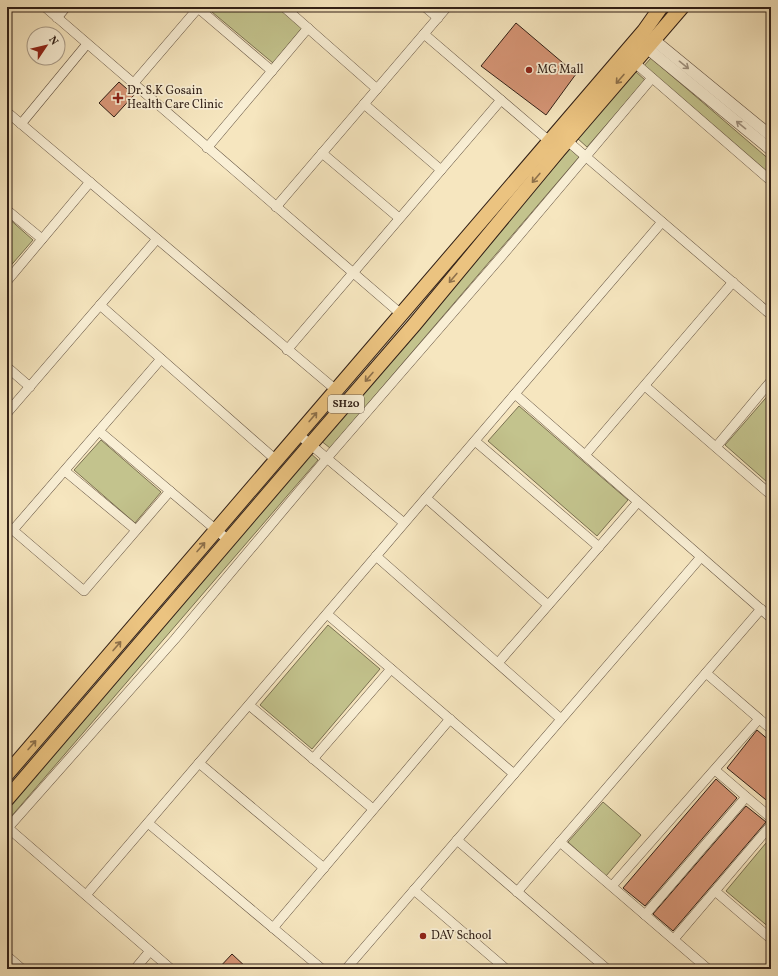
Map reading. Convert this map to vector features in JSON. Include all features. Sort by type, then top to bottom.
[{"type":"main road","name":"SH20","points":[[7,799],[310,444],[414,326],[558,138],[644,31],[661,7]]},
{"type":"main road","name":"SH20","points":[[7,774],[401,314],[558,138],[635,63],[682,7]]},
{"type":"street","points":[[45,7],[276,208],[401,314]]},
{"type":"street","points":[[57,18],[66,7]]},
{"type":"street","points":[[133,84],[199,7],[272,71]]},
{"type":"street","points":[[284,7],[377,89]]},
{"type":"street","points":[[425,7],[438,18]]},
{"type":"street","points":[[276,208],[447,7]]},
{"type":"street","points":[[208,148],[308,28]]},
{"type":"street","points":[[424,34],[500,100],[586,156],[771,315]]},
{"type":"street","points":[[22,124],[88,44]]},
{"type":"street","points":[[651,44],[771,136]]},
{"type":"street","points":[[651,44],[771,150]]},
{"type":"street","points":[[635,63],[771,181]]},
{"type":"street","points":[[171,969],[7,828],[175,638],[652,78]]},
{"type":"street","points":[[288,350],[500,100]]},
{"type":"street","points":[[364,104],[441,170]]},
{"type":"street","points":[[7,112],[336,390]]},
{"type":"street","points":[[322,153],[399,218]]},
{"type":"street","points":[[7,281],[90,182]]},
{"type":"street","points":[[7,210],[42,239]]},
{"type":"street","points":[[86,895],[662,222]]},
{"type":"street","points":[[7,413],[157,239]]},
{"type":"street","points":[[585,455],[733,282]]},
{"type":"street","points":[[100,305],[276,460]]},
{"type":"street","points":[[161,359],[65,471],[10,527],[84,591],[170,491]]},
{"type":"street","points":[[7,367],[30,386]]},
{"type":"street","points":[[716,447],[771,381]]},
{"type":"street","points":[[645,386],[770,492]]},
{"type":"street","points":[[515,394],[771,618]]},
{"type":"street","points":[[99,431],[228,540]]},
{"type":"street","points":[[298,434],[404,523]]},
{"type":"street","points":[[475,441],[599,547]]},
{"type":"street","points":[[65,471],[136,530]]},
{"type":"street","points":[[426,498],[548,605]]},
{"type":"street","points":[[498,663],[638,502]]},
{"type":"street","points":[[376,556],[561,719]]},
{"type":"street","points":[[346,969],[702,557]]},
{"type":"street","points":[[517,892],[761,609]]},
{"type":"street","points":[[327,614],[514,774]]},
{"type":"street","points":[[313,759],[391,669]]},
{"type":"street","points":[[706,674],[771,729]]},
{"type":"street","points":[[249,705],[373,810]]},
{"type":"street","points":[[273,928],[450,719]]},
{"type":"street","points":[[612,886],[759,719]]},
{"type":"street","points":[[199,763],[324,868]]},
{"type":"street","points":[[715,770],[771,818]]},
{"type":"street","points":[[645,914],[746,797]]},
{"type":"street","points":[[148,822],[322,969]]},
{"type":"street","points":[[674,939],[771,825]]},
{"type":"street","points":[[457,840],[607,969]]},
{"type":"street","points":[[560,842],[708,969]]},
{"type":"street","points":[[414,890],[506,969]]},
{"type":"street","points":[[715,891],[771,939]]},
{"type":"street","points":[[135,969],[150,951]]},
{"type":"street","points":[[7,956],[22,969]]},
{"type":"green space","points":[[206,7],[277,7],[302,28],[273,63]]},
{"type":"green space","points":[[651,58],[771,161],[771,177],[643,67]]},
{"type":"green space","points":[[635,71],[645,80],[587,147],[577,138]]},
{"type":"green space","points":[[570,149],[579,157],[330,448],[320,440]]},
{"type":"green space","points":[[7,217],[33,240],[7,270]]},
{"type":"green space","points":[[771,392],[771,478],[767,482],[725,445]]},
{"type":"green space","points":[[519,406],[628,500],[597,536],[488,441]]},
{"type":"green space","points":[[101,440],[161,492],[135,523],[74,470]]},
{"type":"green space","points":[[309,452],[318,460],[9,819],[7,816],[7,803]]},
{"type":"green space","points":[[328,625],[380,669],[312,749],[260,705]]},
{"type":"green space","points":[[603,802],[641,835],[606,876],[568,842]]},
{"type":"green space","points":[[771,837],[771,929],[726,891]]},
{"type":"building","name":"MG Mall","points":[[516,23],[576,74],[546,115],[481,66]]},
{"type":"building","points":[[119,82],[134,95],[114,117],[99,103]]},
{"type":"building","points":[[757,730],[771,742],[771,804],[727,768]]},
{"type":"building","points":[[716,779],[737,798],[645,906],[623,888]]},
{"type":"building","points":[[746,806],[766,822],[673,931],[653,914]]},
{"type":"building","points":[[232,954],[248,969],[218,969]]},
{"type":"place","name":"MG Mall","points":[[529,70]]},
{"type":"place","name":"Dr. S.K Gosain Health Care Clinic","points":[[118,98]]},
{"type":"place","name":"DAV School","points":[[423,936]]}]
